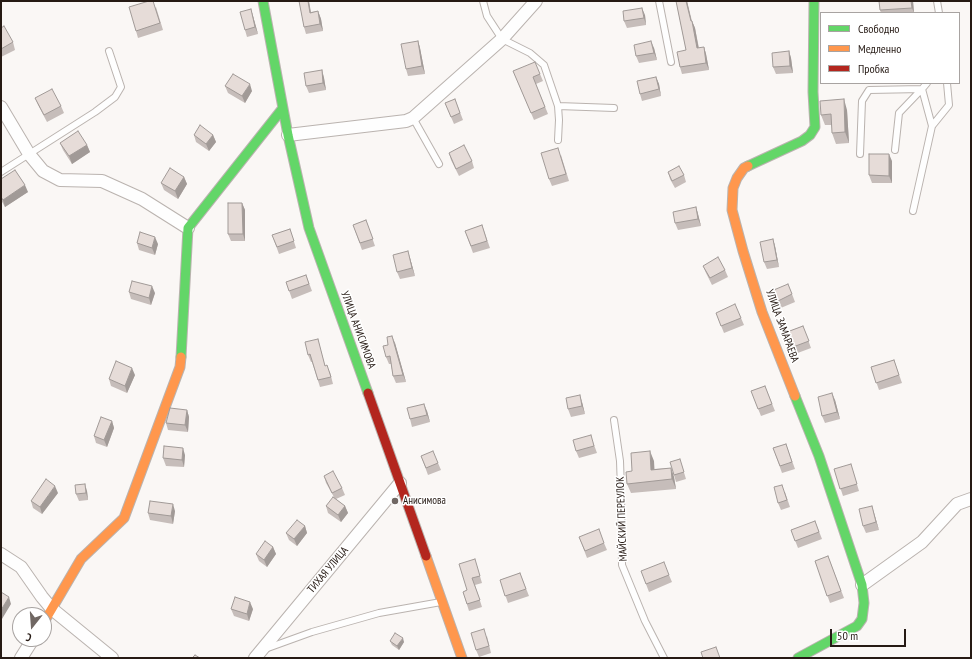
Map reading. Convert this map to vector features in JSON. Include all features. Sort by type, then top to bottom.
[{"type":"street","name":"УЛИЦА АНИСИМОВА","points":[[263,1],[282,108],[309,228],[462,658]]},
{"type":"street","points":[[288,135],[406,121],[413,118],[502,39],[536,1]]},
{"type":"street","name":"УЛИЦА ЗАМАРАЕВА","points":[[798,658],[857,626],[862,619],[864,603],[862,585],[819,456],[762,312],[732,210],[732,200],[733,188],[737,178],[744,168],[802,141],[810,135],[815,127],[814,1]]},
{"type":"street","points":[[1,107],[29,154],[43,171],[60,180],[102,181],[142,200],[188,228]]},
{"type":"street","points":[[112,658],[52,610],[81,559],[124,518],[180,367],[188,228],[282,108]]},
{"type":"street","name":"ТИХАЯ УЛИЦА","points":[[258,654],[400,483]]},
{"type":"street","points":[[862,585],[922,542],[957,504],[971,499]]},
{"type":"street","points":[[1,554],[21,567],[50,607]]},
{"type":"street","points":[[21,658],[28,647]]},
{"type":"lane","points":[[482,1],[487,16],[502,39],[530,53],[544,66],[558,106],[558,140]]},
{"type":"lane","points":[[659,1],[671,62]]},
{"type":"lane","points":[[937,1],[939,12]]},
{"type":"lane","points":[[1,172],[95,112],[115,97],[121,87],[109,51]]},
{"type":"lane","points":[[895,150],[899,113],[926,84]]},
{"type":"lane","points":[[913,211],[932,126],[949,105],[947,84]]},
{"type":"lane","points":[[922,89],[932,126]]},
{"type":"lane","points":[[860,154],[862,101],[869,90],[922,89]]},
{"type":"lane","points":[[558,106],[614,108]]},
{"type":"lane","points":[[413,118],[439,164]]},
{"type":"lane","name":"МАЙСКИЙ ПЕРЕУЛОК","points":[[614,420],[620,460],[622,565],[664,658]]},
{"type":"lane","points":[[258,654],[312,632],[379,613],[442,602]]},
{"type":"building","points":[[153,1],[160,23],[136,31],[129,7]]},
{"type":"building","points":[[299,1],[308,1],[310,13],[318,11],[320,24],[304,27]]},
{"type":"building","points":[[676,1],[686,1],[692,21],[697,48],[704,47],[706,63],[680,67],[677,52],[686,50]]},
{"type":"building","points":[[879,1],[911,1],[912,8],[880,10]]},
{"type":"building","points":[[642,8],[644,18],[624,21],[623,11]]},
{"type":"building","points":[[251,9],[255,27],[245,30],[240,12]]},
{"type":"building","points":[[4,26],[13,42],[1,49],[1,28]]},
{"type":"building","points":[[418,41],[422,66],[406,69],[401,44]]},
{"type":"building","points":[[651,41],[654,53],[636,56],[634,45]]},
{"type":"building","points":[[789,51],[790,66],[773,67],[772,53]]},
{"type":"building","points":[[535,62],[540,74],[533,77],[545,107],[531,113],[513,71]]},
{"type":"building","points":[[322,70],[323,83],[306,86],[304,73]]},
{"type":"building","points":[[233,74],[250,84],[242,96],[225,86]]},
{"type":"building","points":[[656,77],[659,89],[640,94],[637,81]]},
{"type":"building","points":[[52,89],[61,106],[44,115],[35,98]]},
{"type":"building","points":[[455,99],[460,113],[451,117],[445,103]]},
{"type":"building","points":[[844,99],[845,132],[832,133],[831,114],[821,115],[820,101]]},
{"type":"building","points":[[200,125],[213,135],[206,144],[194,135]]},
{"type":"building","points":[[78,131],[87,145],[69,156],[60,143]]},
{"type":"building","points":[[464,145],[472,161],[456,169],[449,153]]},
{"type":"building","points":[[558,148],[566,174],[549,179],[541,153]]},
{"type":"building","points":[[869,154],[889,154],[889,176],[869,175]]},
{"type":"building","points":[[679,166],[684,175],[672,181],[668,172]]},
{"type":"building","points":[[170,168],[184,177],[175,191],[161,183]]},
{"type":"building","points":[[15,170],[25,185],[3,200],[1,197],[1,179]]},
{"type":"building","points":[[228,203],[242,203],[243,234],[228,234]]},
{"type":"building","points":[[696,207],[698,219],[675,223],[673,212]]},
{"type":"building","points":[[366,220],[373,239],[360,243],[353,225]]},
{"type":"building","points":[[482,225],[487,241],[471,246],[465,231]]},
{"type":"building","points":[[290,229],[294,241],[277,247],[272,235]]},
{"type":"building","points":[[140,232],[155,237],[152,248],[137,243]]},
{"type":"building","points":[[773,239],[777,260],[764,262],[760,242]]},
{"type":"building","points":[[408,251],[412,268],[397,272],[393,255]]},
{"type":"building","points":[[718,257],[725,270],[710,278],[703,266]]},
{"type":"building","points":[[306,275],[309,284],[289,291],[286,282]]},
{"type":"building","points":[[132,281],[152,286],[149,298],[129,292]]},
{"type":"building","points":[[788,284],[792,294],[774,303],[769,292]]},
{"type":"building","points":[[735,304],[741,318],[721,326],[716,313]]},
{"type":"building","points":[[803,326],[809,341],[793,347],[787,332]]},
{"type":"building","points":[[392,336],[403,375],[393,376],[390,356],[386,357],[383,346],[388,345],[387,337]]},
{"type":"building","points":[[318,339],[325,366],[327,365],[331,377],[318,380],[310,354],[308,355],[305,342]]},
{"type":"building","points":[[894,360],[899,375],[876,383],[871,367]]},
{"type":"building","points":[[116,361],[132,368],[125,386],[109,379]]},
{"type":"building","points":[[765,386],[772,404],[758,409],[751,391]]},
{"type":"building","points":[[832,393],[837,412],[822,416],[818,397]]},
{"type":"building","points":[[580,395],[582,406],[568,409],[566,398]]},
{"type":"building","points":[[424,404],[427,415],[410,419],[407,408]]},
{"type":"building","points":[[170,408],[187,410],[185,425],[166,423]]},
{"type":"building","points":[[101,417],[112,421],[104,440],[94,436]]},
{"type":"building","points":[[591,435],[594,446],[576,451],[573,440]]},
{"type":"building","points":[[786,444],[792,462],[780,466],[773,448]]},
{"type":"building","points":[[164,446],[183,448],[182,460],[163,458]]},
{"type":"building","points":[[433,451],[438,463],[426,468],[421,456]]},
{"type":"building","points":[[650,451],[651,470],[671,468],[672,479],[627,484],[626,472],[632,471],[631,453]]},
{"type":"building","points":[[680,459],[684,472],[674,475],[670,462]]},
{"type":"building","points":[[851,464],[857,484],[840,489],[834,469]]},
{"type":"building","points":[[333,471],[342,488],[332,493],[324,476]]},
{"type":"building","points":[[46,479],[55,486],[40,507],[31,501]]},
{"type":"building","points":[[85,484],[86,493],[76,494],[75,485]]},
{"type":"building","points":[[782,485],[787,500],[778,503],[774,487]]},
{"type":"building","points":[[333,497],[345,506],[338,515],[326,506]]},
{"type":"building","points":[[150,501],[173,504],[171,516],[148,513]]},
{"type":"building","points":[[872,506],[876,522],[863,526],[859,509]]},
{"type":"building","points":[[297,520],[305,526],[294,539],[286,533]]},
{"type":"building","points":[[815,521],[819,532],[795,541],[791,530]]},
{"type":"building","points":[[599,529],[604,543],[585,551],[579,537]]},
{"type":"building","points":[[265,541],[273,547],[264,560],[256,554]]},
{"type":"building","points":[[828,556],[841,591],[827,596],[815,561]]},
{"type":"building","points":[[475,559],[480,576],[472,578],[480,600],[467,604],[463,592],[467,590],[459,564]]},
{"type":"building","points":[[664,562],[669,575],[646,584],[641,571]]},
{"type":"building","points":[[520,573],[526,589],[505,596],[500,580]]},
{"type":"building","points":[[1,592],[9,597],[1,610]]},
{"type":"building","points":[[235,597],[250,602],[247,614],[231,609]]},
{"type":"building","points":[[484,629],[489,646],[476,650],[471,633]]},
{"type":"building","points":[[395,633],[403,638],[397,646],[390,641]]},
{"type":"building","points":[[716,647],[720,658],[703,658],[701,652]]},
{"type":"building","points":[[195,655],[200,658],[192,658]]},
{"type":"traffic: fast","points":[[263,1],[288,135],[309,228],[368,393]]},
{"type":"traffic: fast","points":[[748,166],[802,141],[810,135],[815,127],[813,92],[814,1]]},
{"type":"traffic: fast","points":[[181,357],[188,228],[283,108]]},
{"type":"traffic: fast","points":[[795,396],[819,456],[862,585],[864,603],[862,619],[857,626],[798,658]]},
{"type":"traffic: slow","points":[[748,166],[744,168],[737,178],[733,188],[732,210],[762,312],[795,396]]},
{"type":"traffic: slow","points":[[52,608],[81,559],[124,518],[180,367],[181,357]]},
{"type":"traffic: slow","points":[[426,556],[462,658]]},
{"type":"traffic: jam","points":[[368,393],[426,556]]},
{"type":"place","name":"Анисимова","points":[[395,501]]}]
